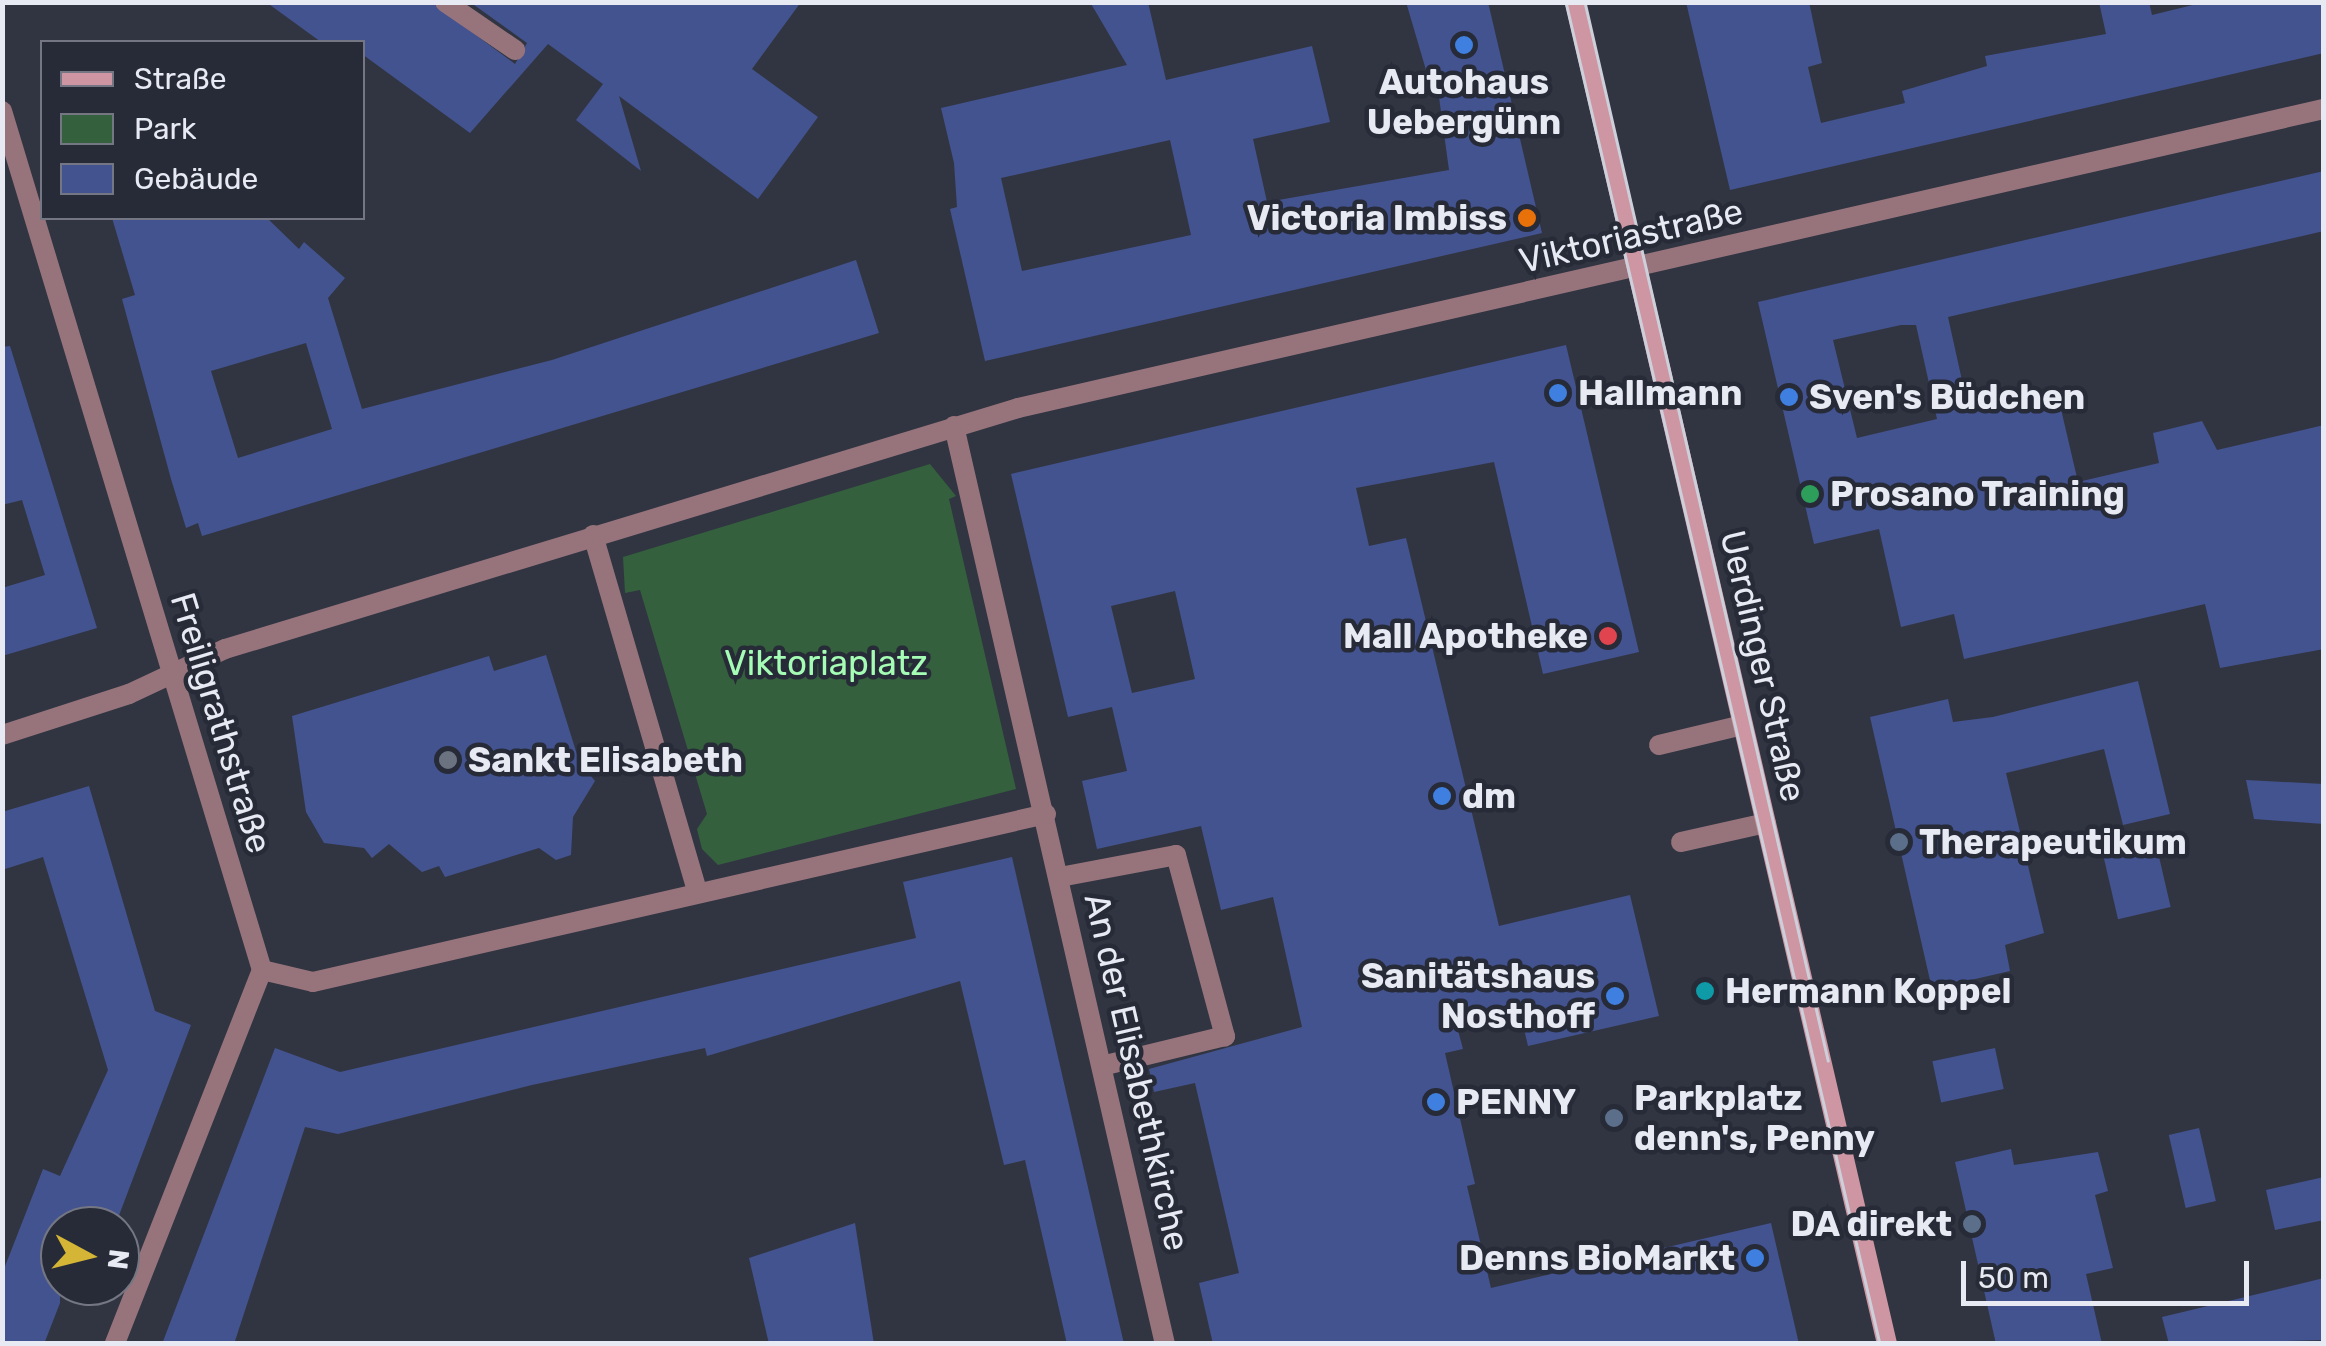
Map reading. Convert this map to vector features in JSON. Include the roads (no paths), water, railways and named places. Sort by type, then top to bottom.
[{"type":"main road","name":"Uerdinger Straße","points":[[1575,2],[1886,1344]]},
{"type":"street","points":[[445,2],[516,50]]},
{"type":"street","name":"Viktoriastraße","points":[[954,426],[2324,109]]},
{"type":"street","name":"Freiligrathstraße","points":[[2,111],[262,970]]},
{"type":"street","points":[[2,735],[172,673],[592,536],[954,426],[1046,814],[313,982],[262,970],[115,1344]]},
{"type":"street","points":[[592,536],[698,893]]},
{"type":"street","points":[[1659,745],[1743,725]]},
{"type":"street","name":"An der Elisabethkirche","points":[[1046,814],[1165,1344]]},
{"type":"street","points":[[1681,842],[1766,823]]},
{"type":"street","points":[[1060,877],[1176,855],[1224,1036],[1102,1066]]},
{"type":"tram line","points":[[1566,2],[1880,1344]]},
{"type":"tram line","points":[[1585,2],[1828,1060]]},
{"type":"place","name":"Autohaus Uebergünn","points":[[1464,45]]},
{"type":"place","name":"Victoria Imbiss","points":[[1527,218]]},
{"type":"place","name":"Hallmann","points":[[1558,393]]},
{"type":"place","name":"Sven's Büdchen","points":[[1789,397]]},
{"type":"place","name":"Prosano Training","points":[[1810,494]]},
{"type":"place","name":"Mall Apotheke","points":[[1608,636]]},
{"type":"place","name":"Sankt Elisabeth","points":[[448,760]]},
{"type":"place","name":"dm","points":[[1442,796]]},
{"type":"place","name":"Therapeutikum","points":[[1899,842]]},
{"type":"place","name":"Hermann Koppel","points":[[1705,991]]},
{"type":"place","name":"Sanitätshaus Nosthoff","points":[[1615,996]]},
{"type":"place","name":"PENNY","points":[[1436,1102]]},
{"type":"place","name":"Parkplatz denn's, Penny","points":[[1614,1118]]},
{"type":"place","name":"DA direkt","points":[[1972,1224]]},
{"type":"place","name":"Denns BioMarkt","points":[[1755,1258]]},
{"type":"park label","name":"Viktoriaplatz","points":[[826,663]]}]
